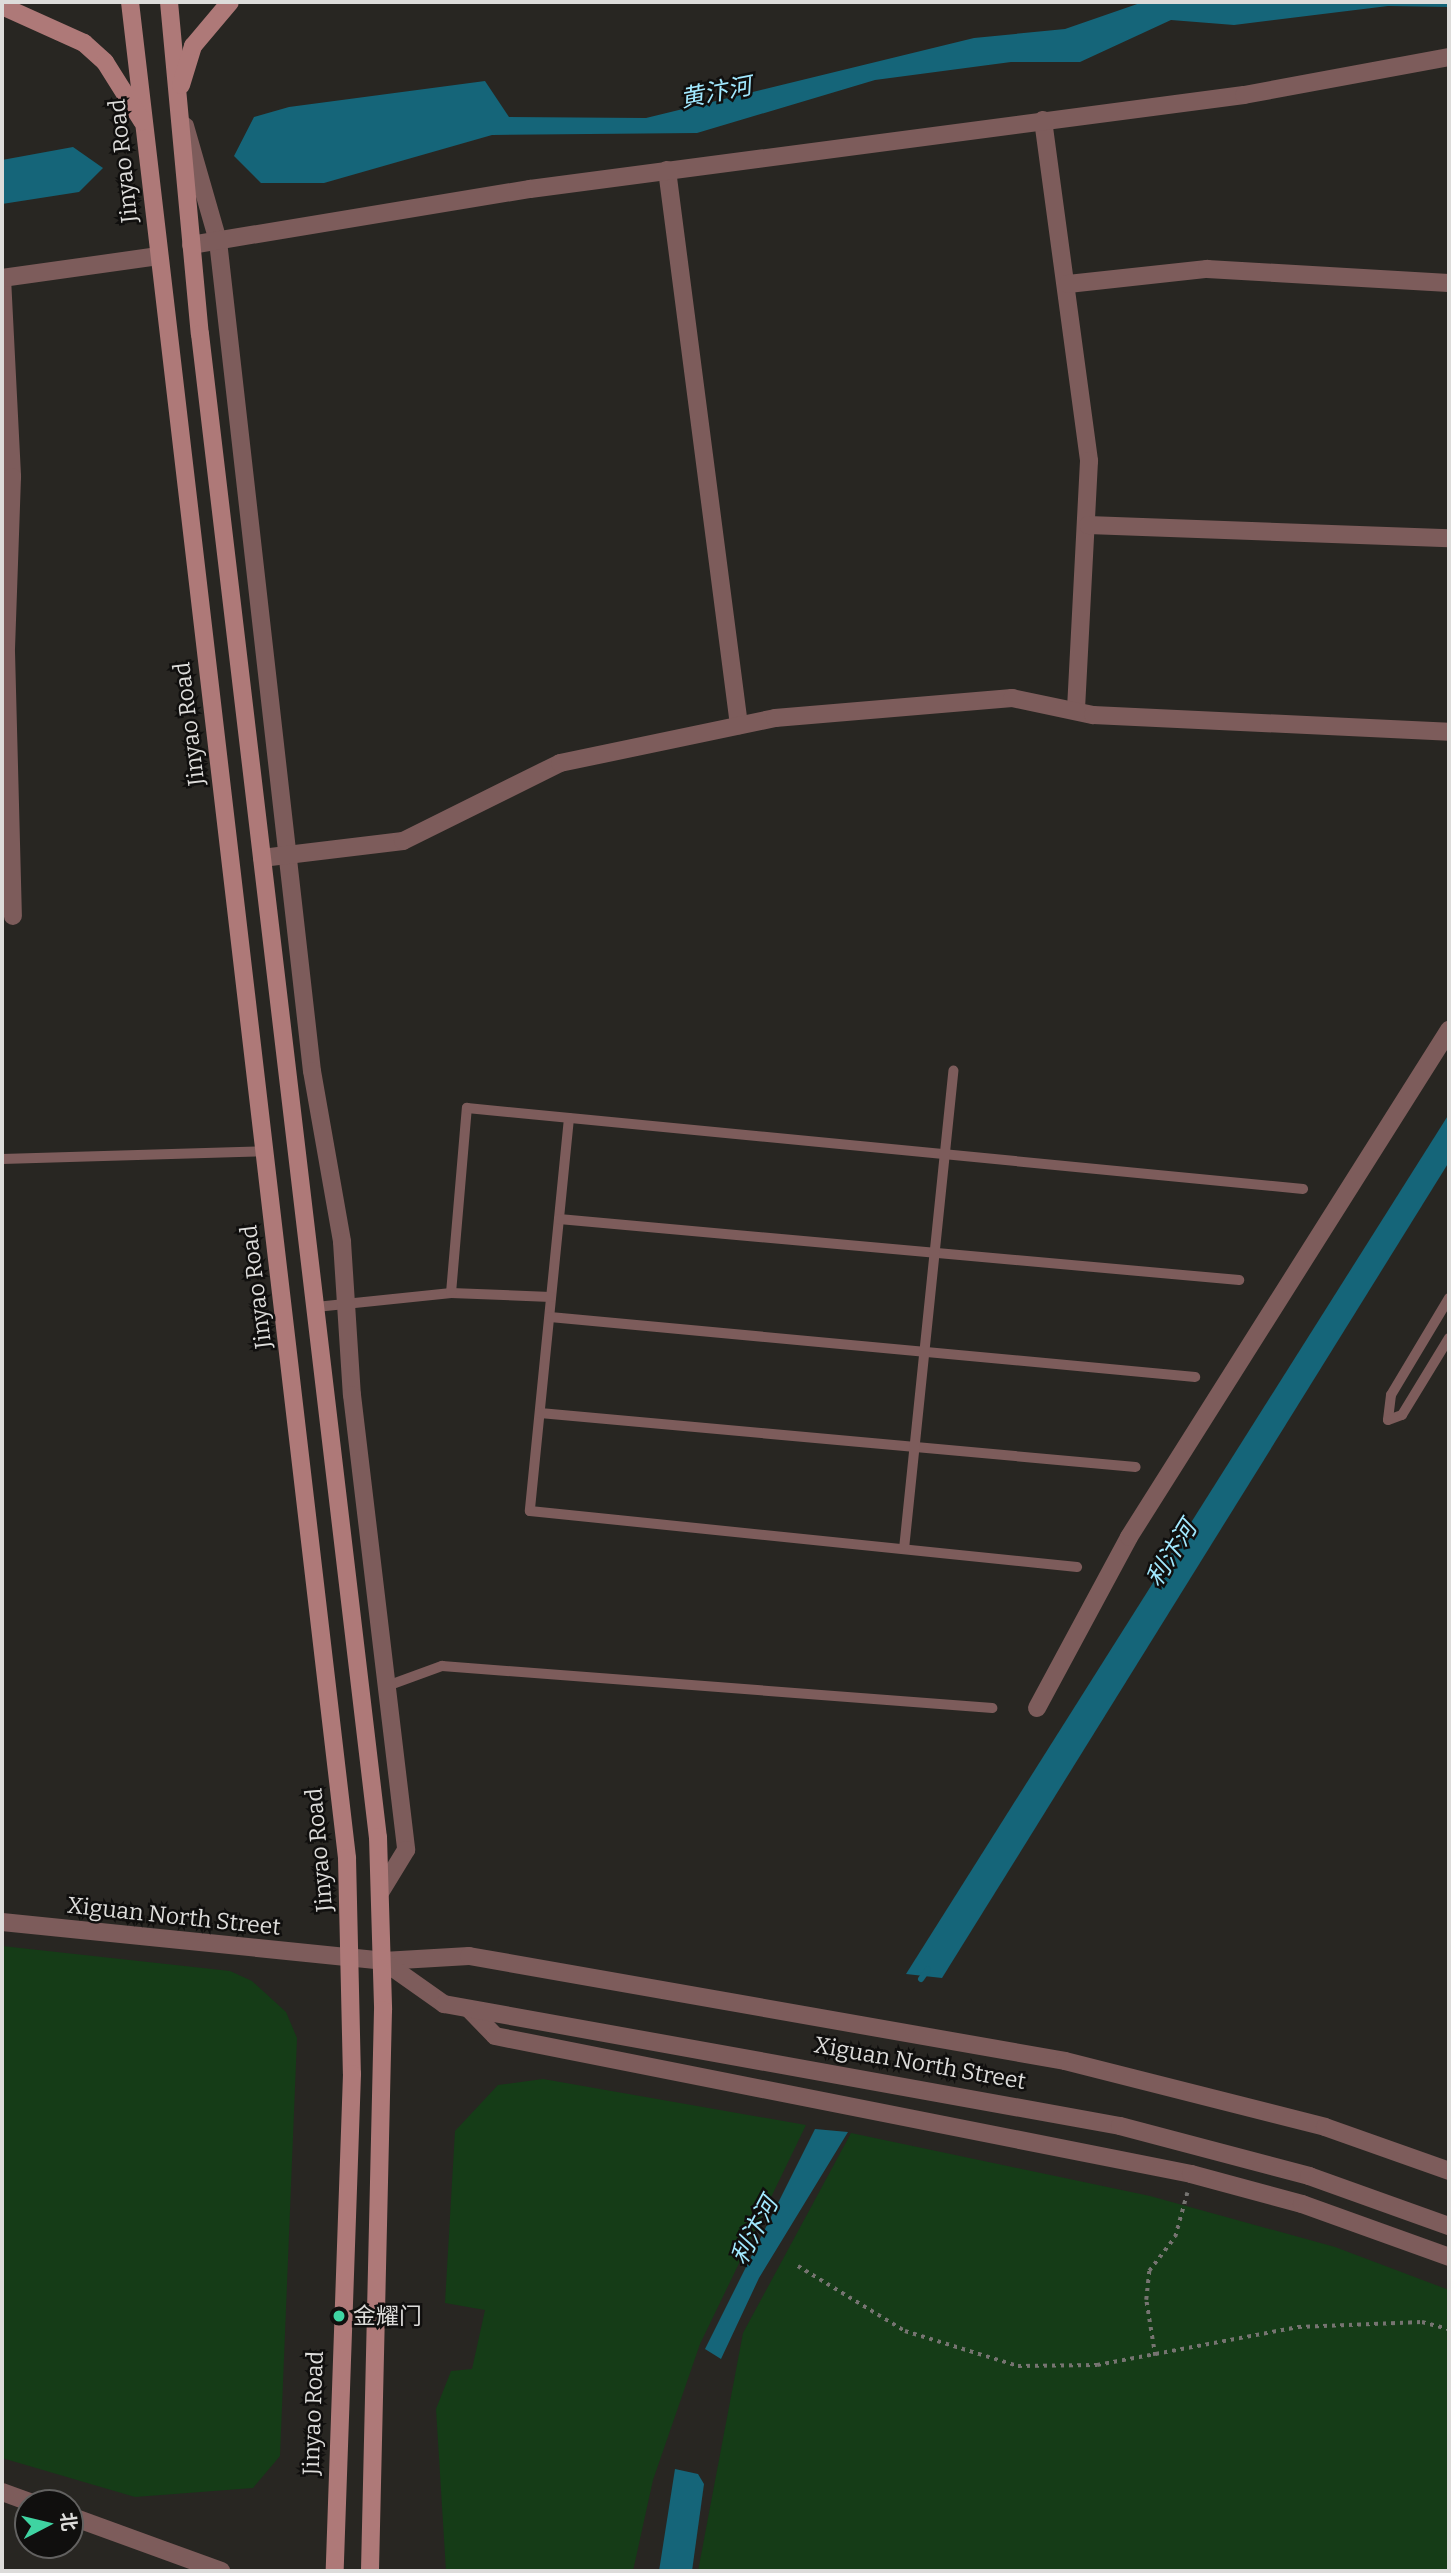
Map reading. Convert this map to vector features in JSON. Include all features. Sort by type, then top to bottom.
[{"type":"main road","name":"Jinyao Road","points":[[130,2],[347,1858],[351,1959],[335,2571]]},
{"type":"main road","points":[[169,2],[191,246],[316,1307],[381,1891],[383,1961],[370,2571]]},
{"type":"main road","points":[[178,102],[193,46],[230,2]]},
{"type":"main road","points":[[2,6],[84,43],[105,62],[144,124]]},
{"type":"street","points":[[191,246],[667,170],[1244,95],[1449,57]]},
{"type":"street","points":[[178,102],[218,241],[288,855],[346,1304],[406,1850],[381,1891]]},
{"type":"street","points":[[1043,120],[1068,284],[1089,461],[1088,525],[1076,711]]},
{"type":"street","points":[[667,170],[739,725]]},
{"type":"street","points":[[13,916],[6,652],[12,477],[2,278],[158,256]]},
{"type":"street","points":[[1068,284],[1207,269],[1449,283]]},
{"type":"street","points":[[1088,525],[1449,538]]},
{"type":"street","points":[[262,858],[403,841],[560,762],[739,725],[1012,698],[1076,711],[1449,732]]},
{"type":"street","points":[[1037,1708],[1129,1537],[1449,1030]]},
{"type":"street","name":"Xiguan North Street","points":[[2,1922],[351,1959],[383,1961],[469,1956],[1065,2061],[1325,2127],[1449,2171]]},
{"type":"street","name":"Xiguan North Street","points":[[383,1961],[444,2004],[1120,2126],[1309,2176],[1449,2226]]},
{"type":"street","points":[[470,2009],[495,2036],[1191,2174],[1302,2204],[1449,2257]]},
{"type":"street","points":[[84,2520],[221,2571]]},
{"type":"lane","points":[[904,1549],[953,1071]]},
{"type":"lane","points":[[451,1293],[467,1108],[1303,1189]]},
{"type":"lane","points":[[569,1118],[530,1511],[1077,1567]]},
{"type":"lane","points":[[2,1159],[264,1151]]},
{"type":"lane","points":[[559,1219],[1239,1280]]},
{"type":"lane","points":[[316,1307],[451,1293],[551,1297]]},
{"type":"lane","points":[[1449,1298],[1391,1395],[1388,1420],[1402,1415],[1449,1338]]},
{"type":"lane","points":[[550,1317],[1195,1377]]},
{"type":"lane","points":[[540,1413],[1136,1468]]},
{"type":"lane","points":[[387,1686],[442,1666],[992,1708]]},
{"type":"path","points":[[1155,2356],[1146,2300],[1149,2271],[1175,2237],[1191,2174]]},
{"type":"path","points":[[798,2266],[905,2331],[981,2359],[1050,2368],[1155,2356],[1297,2327],[1422,2322],[1449,2329]]},
{"type":"green space","points":[[2,1946],[230,1971],[252,1981],[286,2012],[297,2038],[280,2456],[253,2488],[135,2497],[2,2458]]},
{"type":"green space","points":[[543,2079],[806,2125],[700,2344],[653,2480],[633,2571],[446,2571],[436,2409],[451,2371],[472,2369],[485,2310],[445,2303],[455,2131],[498,2085]]},
{"type":"green space","points":[[851,2133],[1150,2196],[1335,2247],[1449,2290],[1449,2571],[698,2571],[743,2333]]},
{"type":"water","points":[[1143,2],[1449,2],[1449,7],[1388,6],[1234,25],[1171,20],[1080,62],[1011,62],[875,80],[697,133],[492,135],[324,183],[261,183],[234,156],[254,117],[289,107],[485,81],[509,117],[646,118],[974,38],[1065,29]]},
{"type":"water","points":[[73,147],[103,168],[79,192],[2,204],[2,160]]},
{"type":"water","points":[[1449,1114],[1449,1162],[942,1978],[906,1974]]},
{"type":"water","points":[[815,2129],[848,2132],[759,2278],[721,2359],[705,2349]]},
{"type":"water","points":[[675,2469],[698,2474],[704,2484],[692,2571],[659,2571]]},
{"type":"waterway","name":"利汴河","points":[[921,1979],[928,1969]]},
{"type":"place","name":"金耀门","points":[[339,2316]]},
{"type":"water label","name":"黄汴河","points":[[716,93]]}]
